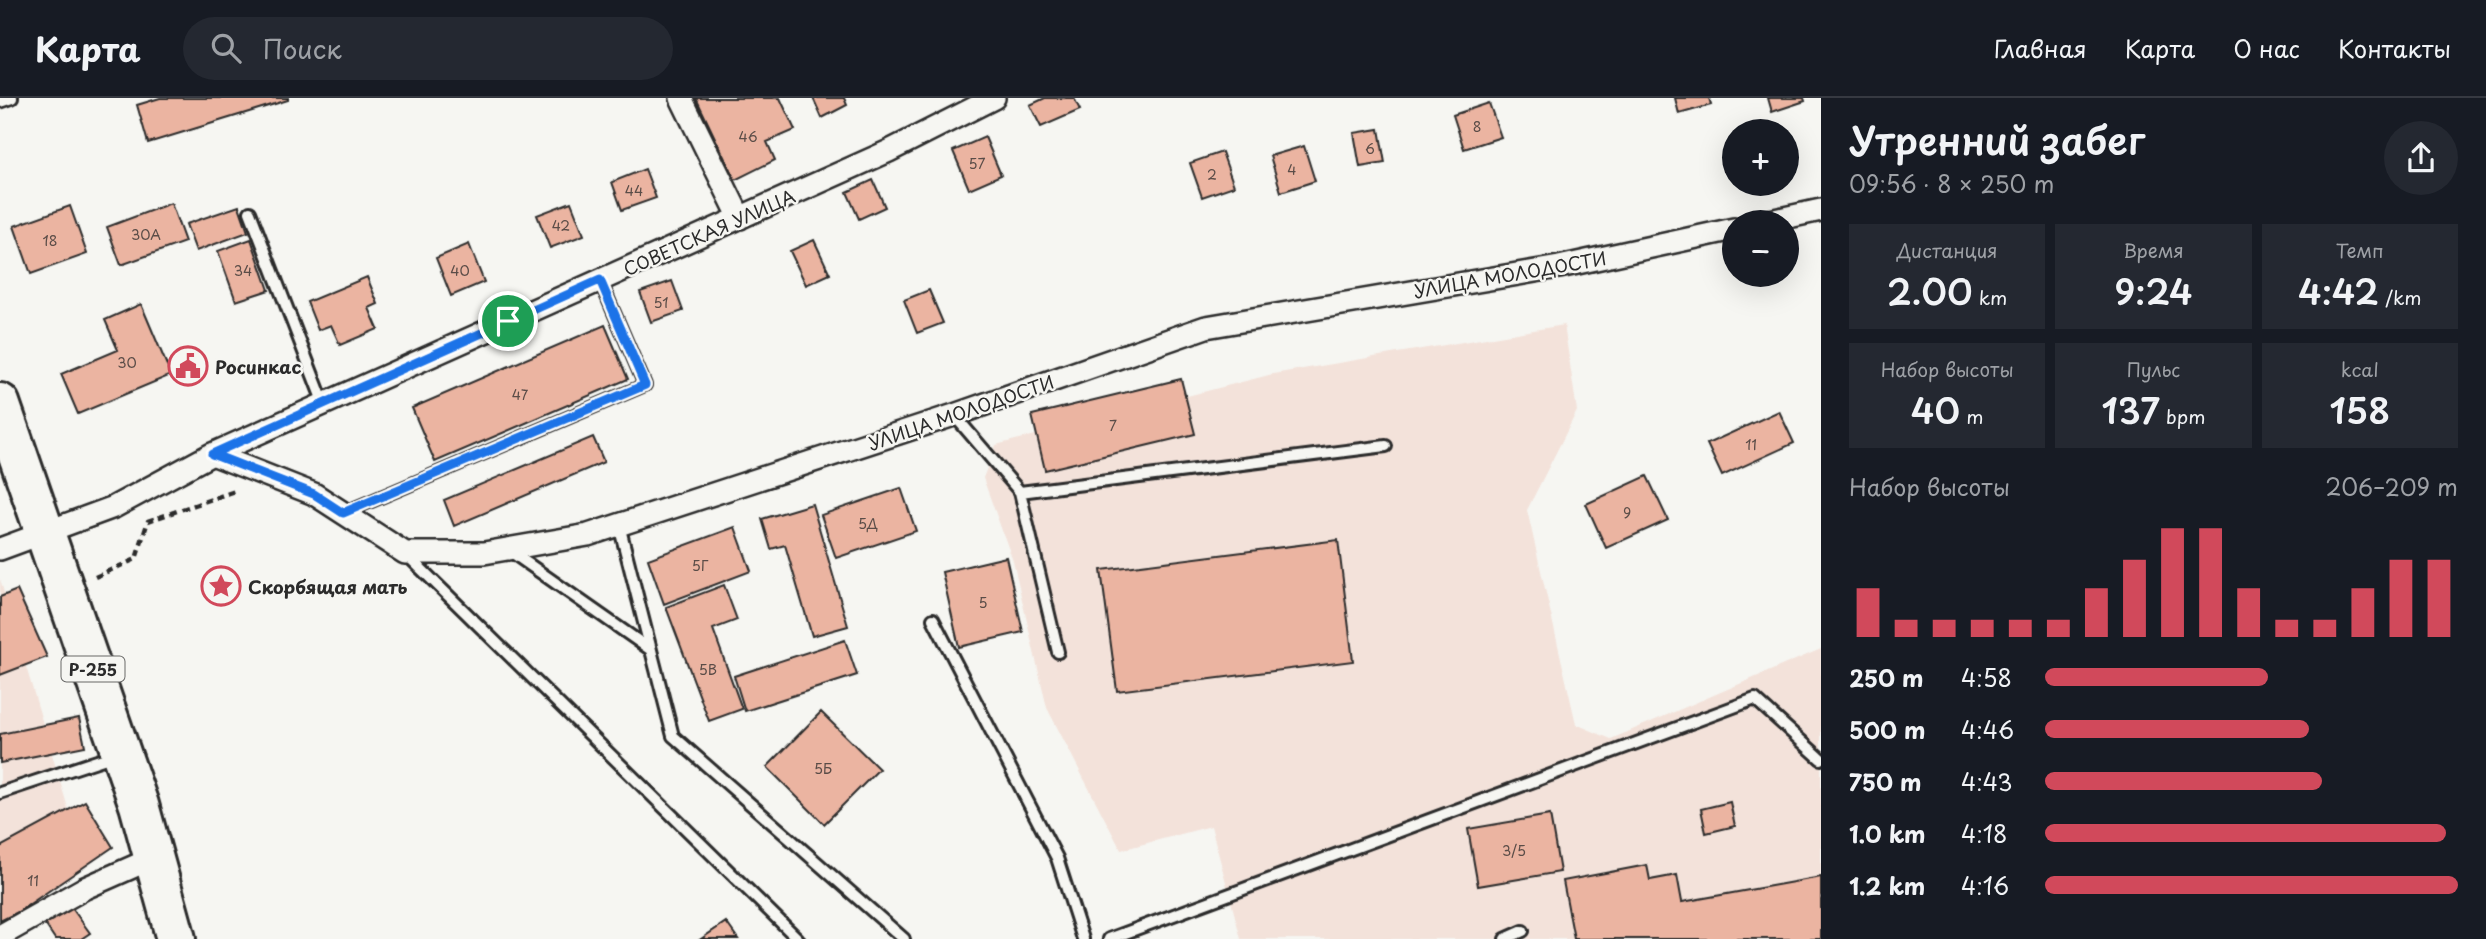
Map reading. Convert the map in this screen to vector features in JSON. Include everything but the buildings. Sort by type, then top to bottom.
[{"type":"highway","name":"Р-255","points":[[0,402],[121,753],[176,939]]},
{"type":"street","points":[[681,98],[740,218]]},
{"type":"street","name":"СОВЕТСКАЯ УЛИЦА","points":[[0,549],[114,507],[212,454],[889,151],[994,98]]},
{"type":"street","points":[[1799,215],[1821,210]]},
{"type":"street","name":"УЛИЦА МОЛОДОСТИ","points":[[405,553],[484,553],[588,535],[954,415],[1206,327],[1559,267],[1722,232]]},
{"type":"street","points":[[212,454],[314,494],[405,553]]},
{"type":"street","points":[[0,936],[85,888],[153,858]]},
{"type":"lane","points":[[0,102],[12,98]]},
{"type":"lane","points":[[250,212],[324,404]]},
{"type":"lane","points":[[343,513],[645,385],[600,280]]},
{"type":"lane","points":[[954,415],[1020,492],[1058,652]]},
{"type":"lane","points":[[1020,492],[1386,446]]},
{"type":"lane","points":[[619,525],[673,736],[904,939]]},
{"type":"lane","points":[[507,549],[651,650]]},
{"type":"lane","points":[[405,553],[798,939]]},
{"type":"lane","points":[[933,619],[1057,858],[1083,939]]},
{"type":"lane","points":[[1109,939],[1755,699],[1821,759]]},
{"type":"lane","points":[[0,793],[121,753]]},
{"type":"lane","points":[[1505,939],[1523,931]]},
{"type":"path","points":[[66,589],[136,559],[148,521],[272,478]]},
{"type":"shaded area","points":[[1564,325],[1577,411],[1527,510],[1576,724],[1611,739],[1821,649],[1821,939],[1241,939],[1211,826],[1121,850],[1047,708],[1013,561],[983,478],[996,445],[1273,374]]},
{"type":"shaded area","points":[[0,579],[81,852],[0,897]]},
{"type":"place","name":"Росинкас","points":[[188,366]]},
{"type":"place","name":"Скорбящая мать","points":[[221,586]]},
{"type":"route","points":[[600,280],[645,385],[343,513],[314,494],[212,454],[268,429],[508,321],[600,280]]}]
